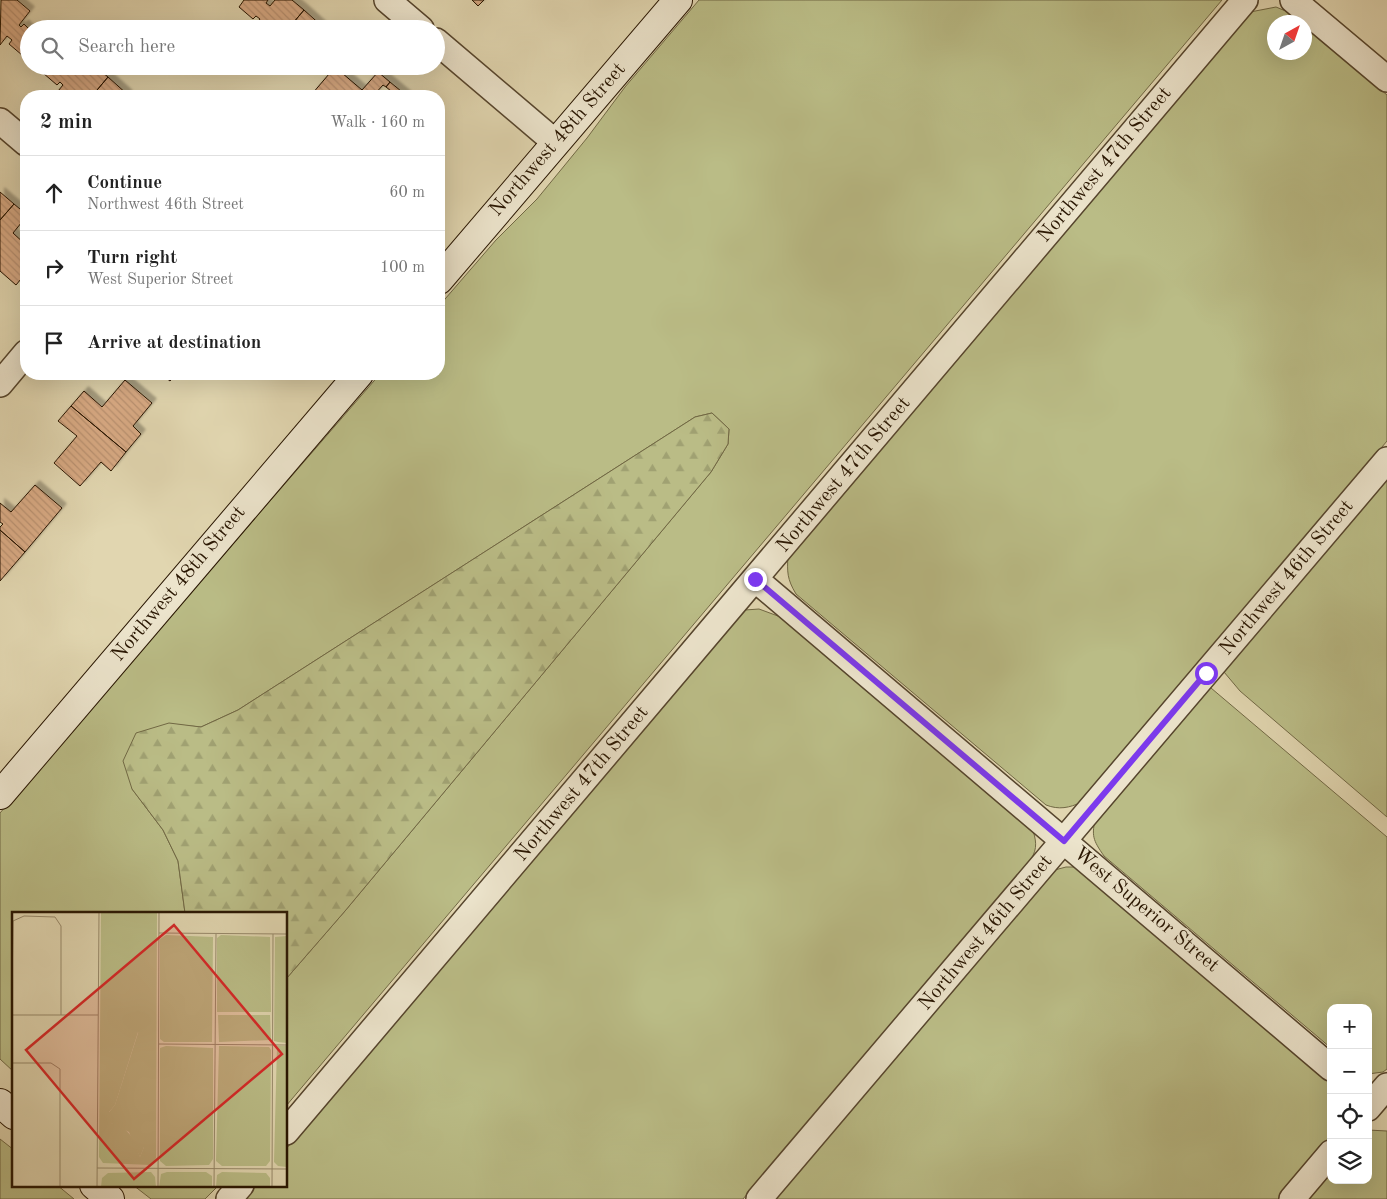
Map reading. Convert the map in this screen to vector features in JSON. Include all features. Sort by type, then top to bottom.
[{"type":"main road","name":"Northwest 48th Street","points":[[445,273],[678,0]]},
{"type":"main road","name":"Northwest 48th Street","points":[[0,795],[354,380]]},
{"type":"main road","points":[[0,1103],[12,1113]]},
{"type":"main road","points":[[95,1186],[110,1199]]},
{"type":"street","points":[[387,0],[410,20]]},
{"type":"street","name":"Northwest 47th Street","points":[[288,1130],[1245,0]]},
{"type":"street","points":[[1293,0],[1387,79]]},
{"type":"street","points":[[445,50],[556,143]]},
{"type":"street","points":[[0,121],[20,138]]},
{"type":"street","points":[[0,384],[20,360]]},
{"type":"street","name":"Northwest 46th Street","points":[[759,1199],[1387,460]]},
{"type":"street","name":"West Superior Street","points":[[755,579],[1327,1065]]},
{"type":"street","points":[[1292,1199],[1327,1158]]},
{"type":"street","points":[[229,1199],[240,1186]]},
{"type":"green space","points":[[699,0],[1222,0],[288,1104],[288,977],[711,472],[728,444],[729,429],[712,413],[695,417],[238,710],[201,727],[169,724],[132,789],[163,830],[178,861],[185,912],[12,912],[12,1070],[0,1059],[0,813],[375,380],[445,380],[445,299],[496,240],[537,199],[587,138],[625,87]]},
{"type":"green space","points":[[1276,7],[1294,15],[1267,15],[1267,60],[1312,60],[1312,30],[1387,95],[1387,441],[1082,802],[1064,808],[1051,807],[1046,805],[796,594],[788,575],[788,555],[1245,13]]},
{"type":"green space","points":[[712,413],[729,429],[728,444],[711,472],[288,977],[288,912],[185,912],[178,861],[163,830],[132,789],[123,761],[136,733],[169,723],[201,727],[238,710],[695,417]]},
{"type":"green space","points":[[1387,472],[1387,817],[1240,691],[1224,672],[1230,656]]},
{"type":"green space","points":[[759,609],[786,619],[1032,827],[1036,844],[1031,859],[743,1199],[244,1199],[254,1186],[288,1186],[288,1147],[733,619],[745,610]]},
{"type":"green space","points":[[1211,688],[1387,837],[1387,1069],[1383,1072],[1372,1073],[1372,1004],[1327,1004],[1327,1045],[1104,856],[1095,842],[1093,833],[1096,816],[1201,692]]},
{"type":"green space","points":[[1074,867],[1086,872],[1327,1079],[1327,1142],[1279,1199],[770,1199],[1047,872]]},
{"type":"green space","points":[[1372,1130],[1387,1131],[1387,1199],[1303,1199],[1327,1170],[1327,1184],[1372,1184]]},
{"type":"green space","points":[[0,1139],[12,1148],[12,1186],[58,1186],[74,1199],[0,1199]]},
{"type":"green space","points":[[134,1186],[218,1186],[205,1199],[151,1199]]},
{"type":"building","points":[[1,0],[17,0],[30,11],[23,20],[20,20],[20,53],[9,44],[12,40],[7,36],[0,45]]},
{"type":"building","points":[[244,0],[268,0],[266,3],[270,6],[275,0],[292,0],[304,10],[296,20],[259,20],[256,16],[253,19],[239,7]]},
{"type":"building","points":[[472,0],[484,0],[478,6]]},
{"type":"building","points":[[304,10],[315,20],[296,20]]},
{"type":"building","points":[[45,75],[106,75],[108,77],[97,90],[59,90],[63,85],[60,82],[57,85]]},
{"type":"building","points":[[328,75],[344,75],[362,90],[315,90]]},
{"type":"building","points":[[375,75],[382,75],[390,82],[386,87],[383,85],[378,90],[362,90]]},
{"type":"building","points":[[108,77],[122,90],[97,90]]},
{"type":"building","points":[[390,82],[400,90],[390,90],[386,87]]},
{"type":"building","points":[[0,192],[14,204],[0,220]]},
{"type":"building","points":[[14,204],[20,209],[20,224],[13,233],[20,239],[20,280],[16,285],[0,271],[0,220]]},
{"type":"building","points":[[125,380],[152,403],[133,426],[141,434],[126,452],[71,406],[84,391],[102,407]]},
{"type":"building","points":[[71,406],[126,452],[111,471],[101,462],[80,486],[54,463],[77,436],[58,421]]},
{"type":"building","points":[[35,485],[62,508],[25,552],[0,530],[3,524],[0,522],[0,503],[11,512]]},
{"type":"building","points":[[0,530],[25,552],[0,581]]},
{"type":"route","points":[[755,579],[1064,841],[1206,673]]}]
